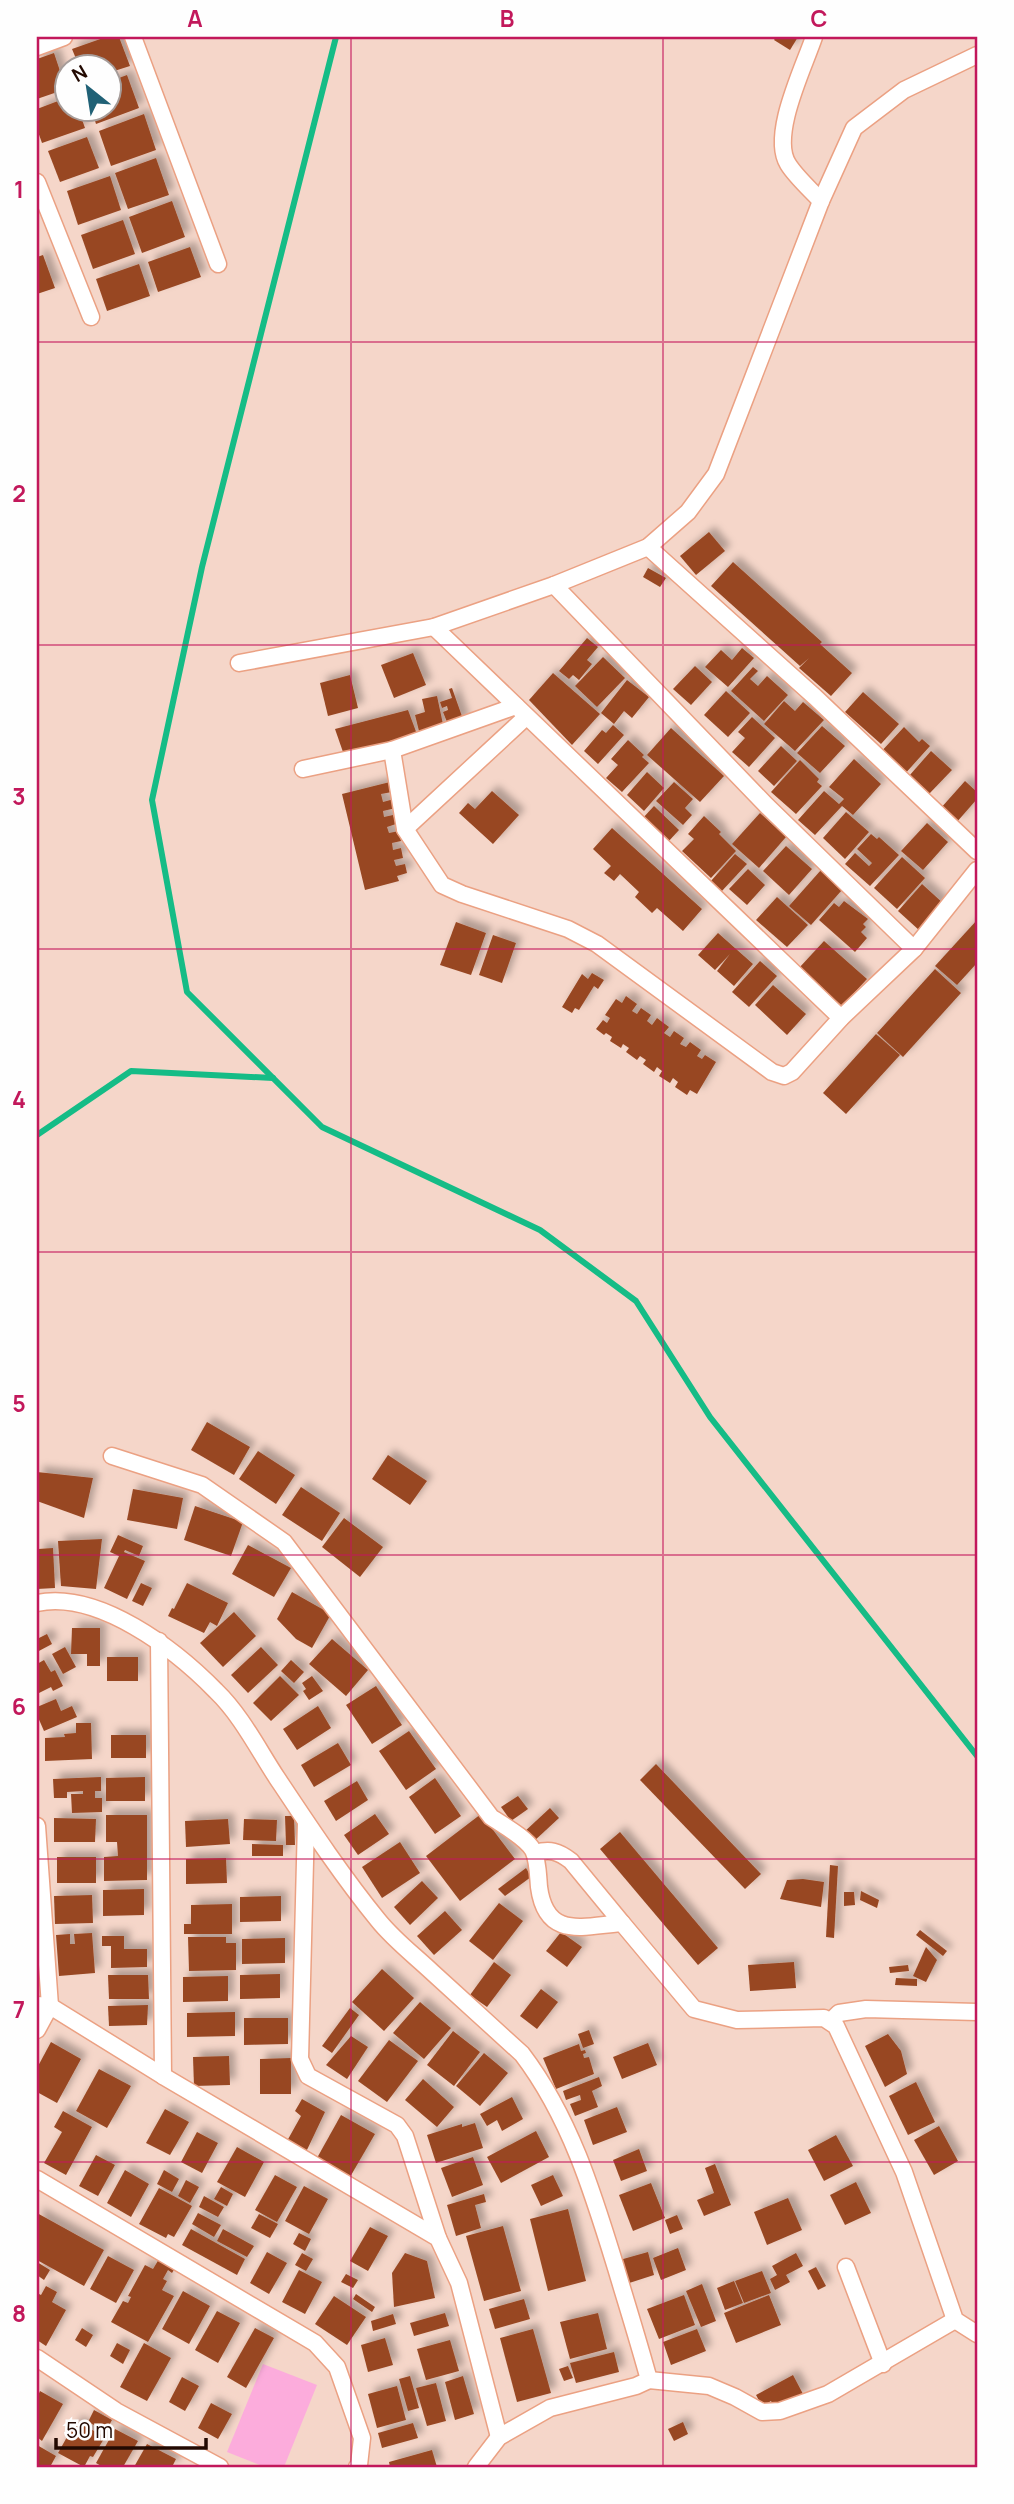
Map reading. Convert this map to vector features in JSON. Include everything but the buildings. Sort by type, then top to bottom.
[{"type":"street","points":[[37,47],[64,37]]},
{"type":"street","points":[[133,37],[218,264]]},
{"type":"street","points":[[814,37],[784,124],[782,146],[787,163],[821,201]]},
{"type":"street","points":[[239,663],[434,627],[554,585],[648,547],[688,512],[716,474],[821,201],[854,128],[904,90],[977,55]]},
{"type":"street","points":[[37,183],[91,317]]},
{"type":"street","points":[[648,547],[815,697],[977,851]]},
{"type":"street","points":[[554,585],[766,805],[914,949]]},
{"type":"street","points":[[434,627],[841,1018]]},
{"type":"street","points":[[303,769],[391,750],[521,712]]},
{"type":"street","points":[[405,829],[521,712]]},
{"type":"street","points":[[391,750],[405,829],[442,886],[568,929],[597,944],[772,1072],[784,1076],[792,1072],[841,1018],[914,949],[977,870]]},
{"type":"street","points":[[112,1456],[202,1485],[284,1542],[491,1817],[529,1845],[535,1853],[541,1901],[551,1918],[567,1928],[622,1923]]},
{"type":"street","points":[[37,1603],[68,1602],[95,1608],[159,1641],[218,1692],[245,1728],[306,1822],[386,1928],[522,2054],[554,2104],[591,2185],[649,2381]]},
{"type":"street","points":[[159,1641],[163,2076]]},
{"type":"street","points":[[306,1822],[300,2059],[308,2076],[397,2125],[405,2136],[438,2238],[459,2283],[499,2437]]},
{"type":"street","points":[[37,1826],[44,2005],[37,2030]]},
{"type":"street","points":[[535,1853],[549,1850],[561,1853],[571,1861],[694,2009],[737,2020],[824,2018],[836,2026],[904,2172],[955,2320],[977,2334]]},
{"type":"street","points":[[44,2005],[438,2238]]},
{"type":"street","points":[[831,2021],[839,2014],[866,2009],[977,2012]]},
{"type":"street","points":[[37,2179],[315,2343],[337,2367],[362,2438],[357,2467]]},
{"type":"street","points":[[846,2267],[883,2364]]},
{"type":"street","points":[[476,2467],[499,2437],[550,2409],[649,2381],[709,2386],[762,2412],[780,2411],[828,2394],[955,2320]]},
{"type":"street","points":[[37,2358],[116,2411],[220,2467]]},
{"type":"shaded area","points":[[263,2364],[317,2385],[284,2467],[265,2467],[227,2452]]},
{"type":"waterway","points":[[336,37],[202,567],[152,800],[187,992],[322,1127],[540,1230],[636,1301],[710,1417],[977,1756]]},
{"type":"waterway","points":[[37,1135],[131,1071],[273,1078]]}]
